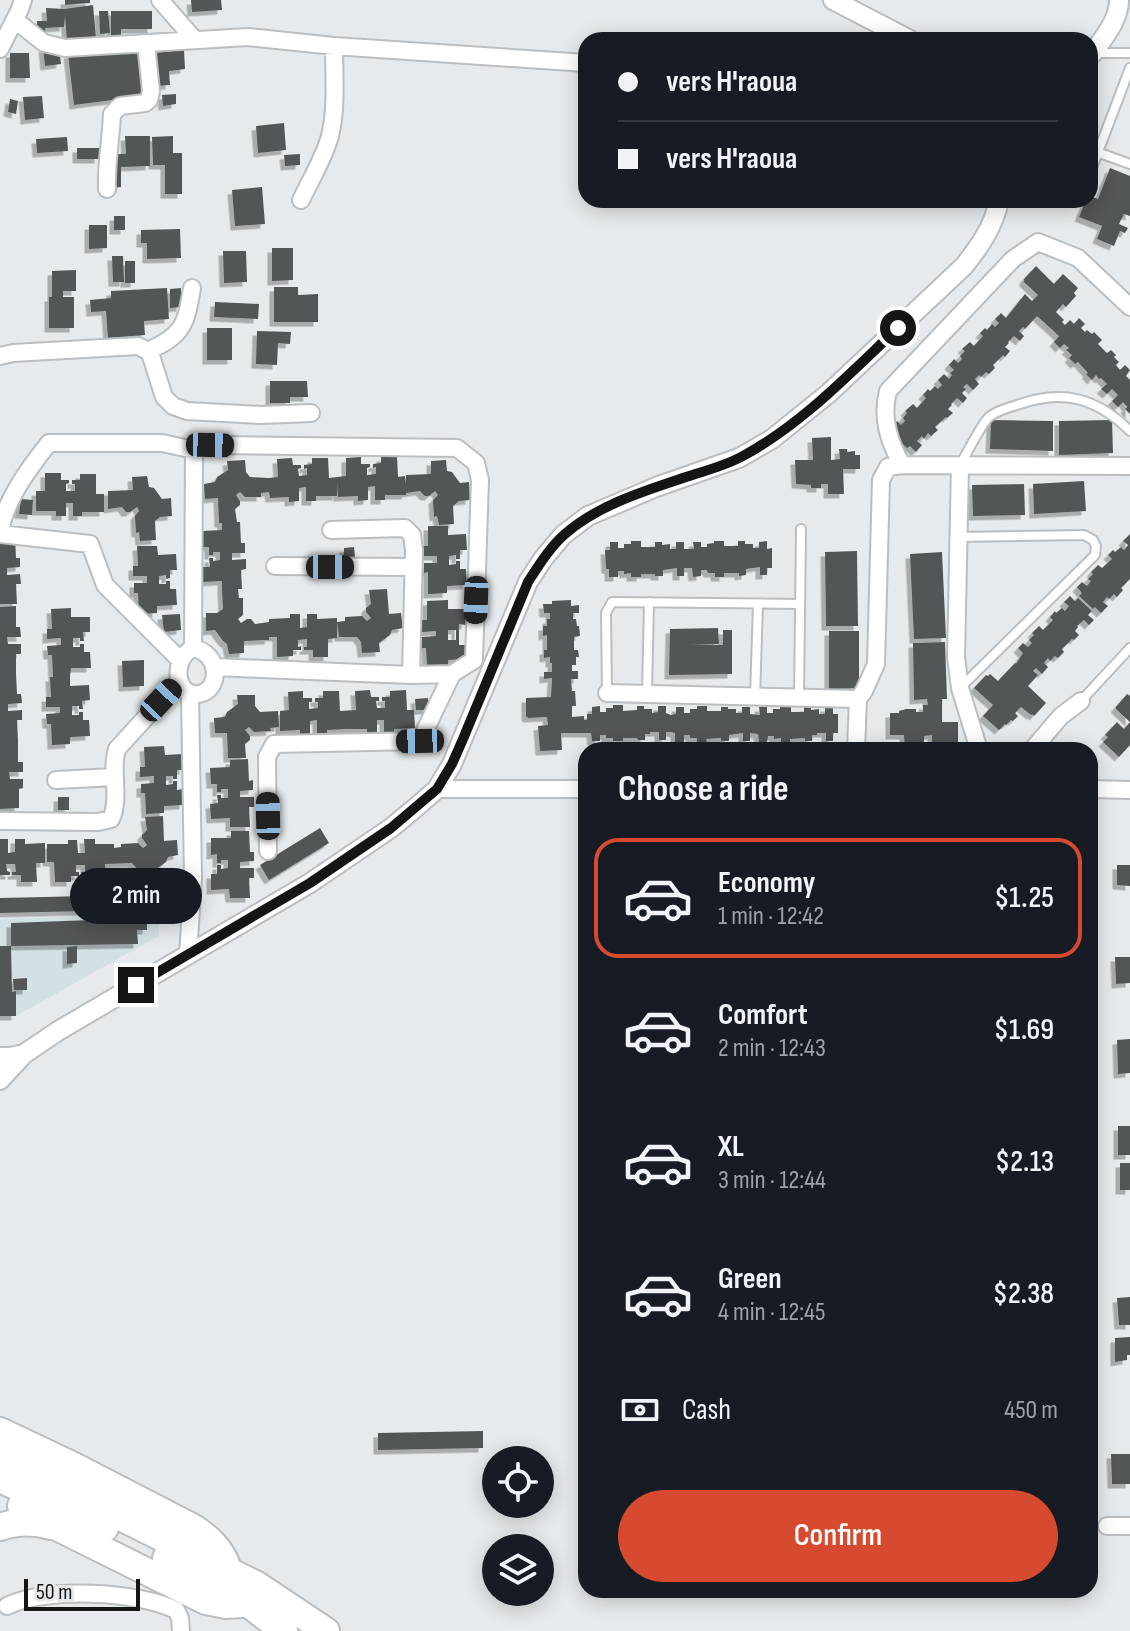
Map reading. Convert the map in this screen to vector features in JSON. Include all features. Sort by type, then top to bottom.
[{"type":"highway","points":[[0,1410],[58,1458]]},
{"type":"highway","points":[[0,1431],[194,1528],[220,1550],[228,1569]]},
{"type":"highway","points":[[0,1457],[228,1569],[326,1631]]},
{"type":"highway","points":[[0,1479],[189,1570],[247,1603],[284,1631]]},
{"type":"highway","points":[[0,1496],[206,1601],[226,1605],[247,1603]]},
{"type":"highway","points":[[0,1527],[23,1522],[57,1527]]},
{"type":"street","points":[[0,49],[23,0]]},
{"type":"street","points":[[160,0],[194,39]]},
{"type":"street","points":[[833,0],[895,32]]},
{"type":"street","points":[[1098,45],[1110,29],[1119,0]]},
{"type":"street","points":[[15,20],[44,43],[65,48],[248,37],[578,62]]},
{"type":"street","points":[[107,189],[107,161],[114,110],[120,106],[145,103],[151,95],[146,43]]},
{"type":"street","points":[[301,200],[330,134],[334,113],[334,46]]},
{"type":"street","points":[[0,1080],[24,1054],[58,1031],[310,883],[391,828],[437,789],[463,739],[528,582],[563,535],[588,516],[739,458],[772,439],[829,393],[964,266],[982,244],[997,208]]},
{"type":"street","points":[[902,465],[890,445],[885,405],[888,391],[1013,259],[1038,242],[1078,258],[1130,307]]},
{"type":"street","points":[[148,351],[180,332],[189,311],[192,288]]},
{"type":"street","points":[[0,356],[132,346],[143,348],[148,351],[164,397],[180,410],[261,415],[311,413]]},
{"type":"street","points":[[180,660],[105,585],[90,544],[0,534],[2,519],[30,467],[49,443],[162,443],[194,450],[210,445],[457,448],[476,463],[480,480],[474,660],[452,674],[214,667]]},
{"type":"street","points":[[193,648],[194,450]]},
{"type":"street","points":[[960,466],[956,657],[960,688],[977,742]]},
{"type":"street","points":[[856,742],[858,699],[876,664],[881,480],[888,467],[1130,466]]},
{"type":"street","points":[[331,530],[405,528],[412,535],[411,675]]},
{"type":"street","points":[[275,566],[413,567]]},
{"type":"street","points":[[185,687],[203,693],[208,689],[214,667],[210,657],[202,650],[193,648],[185,652],[177,671],[185,687],[193,878],[188,955]]},
{"type":"street","points":[[268,851],[267,757],[274,744],[420,741],[452,674]]},
{"type":"street","points":[[0,821],[111,819],[115,807],[114,760],[117,749],[185,687]]},
{"type":"street","points":[[607,693],[858,699]]},
{"type":"street","points":[[1039,742],[1061,716],[1081,701]]},
{"type":"street","points":[[56,780],[115,777]]},
{"type":"street","points":[[437,789],[578,789]]},
{"type":"street","points":[[1098,789],[1130,790]]},
{"type":"street","points":[[0,1057],[24,1054]]},
{"type":"street","points":[[1107,1526],[1130,1526]]},
{"type":"street","points":[[137,1597],[150,1572]]},
{"type":"street","points":[[7,1606],[22,1599],[65,1595],[137,1597],[176,1610],[181,1631]]},
{"type":"lane","points":[[1098,53],[1130,53]]},
{"type":"lane","points":[[1098,149],[1130,68]]},
{"type":"lane","points":[[1098,152],[1130,164]]},
{"type":"lane","points":[[960,466],[989,417],[1042,397],[1073,397],[1095,404],[1130,431]]},
{"type":"lane","points":[[799,698],[801,529]]},
{"type":"lane","points":[[959,537],[1084,535],[1096,546],[1095,555],[960,688]]},
{"type":"lane","points":[[607,693],[606,613],[612,602],[800,604]]},
{"type":"lane","points":[[647,694],[649,602]]},
{"type":"lane","points":[[755,697],[758,604]]},
{"type":"lane","points":[[1081,701],[1130,648]]},
{"type":"shaded area","points":[[159,914],[159,936],[16,1016],[0,1016],[0,919]]},
{"type":"building","points":[[65,0],[90,0],[90,3],[65,5]]},
{"type":"building","points":[[191,0],[221,0],[222,10],[192,12]]},
{"type":"building","points":[[93,5],[96,38],[67,41],[65,16],[64,27],[45,28],[46,37],[37,38],[37,21],[47,21],[46,8]]},
{"type":"building","points":[[99,11],[108,11],[110,33],[100,34]]},
{"type":"building","points":[[111,11],[152,11],[152,29],[121,29],[121,35],[111,35]]},
{"type":"building","points":[[137,45],[143,96],[74,105],[68,54]]},
{"type":"building","points":[[59,47],[61,64],[45,66],[43,48]]},
{"type":"building","points":[[184,50],[185,69],[169,71],[170,85],[156,86],[153,53]]},
{"type":"building","points":[[10,53],[29,53],[30,78],[10,78]]},
{"type":"building","points":[[176,94],[176,104],[163,106],[162,95]]},
{"type":"building","points":[[42,96],[44,118],[25,120],[23,97]]},
{"type":"building","points":[[10,99],[18,101],[16,114],[8,112]]},
{"type":"building","points":[[284,123],[286,150],[258,153],[256,126]]},
{"type":"building","points":[[125,136],[150,136],[150,166],[121,167],[121,187],[112,188],[112,154],[126,154]]},
{"type":"building","points":[[173,136],[173,153],[182,153],[182,194],[165,194],[165,165],[153,165],[152,137]]},
{"type":"building","points":[[67,137],[68,151],[37,153],[36,139]]},
{"type":"building","points":[[77,148],[99,148],[99,159],[77,159]]},
{"type":"building","points":[[300,154],[300,165],[285,166],[284,155]]},
{"type":"building","points":[[1110,168],[1130,176],[1130,216],[1124,214],[1119,224],[1128,228],[1125,233],[1120,231],[1114,246],[1097,239],[1102,226],[1079,217],[1083,208],[1098,208],[1098,199]]},
{"type":"building","points":[[262,187],[265,224],[235,226],[232,190]]},
{"type":"building","points":[[114,216],[125,216],[125,230],[114,230]]},
{"type":"building","points":[[89,225],[107,225],[107,248],[89,249]]},
{"type":"building","points":[[180,229],[181,258],[147,259],[147,243],[141,243],[141,230]]},
{"type":"building","points":[[272,248],[293,248],[293,280],[272,281]]},
{"type":"building","points":[[223,251],[246,251],[247,282],[224,283]]},
{"type":"building","points":[[112,256],[123,256],[124,282],[113,282]]},
{"type":"building","points":[[125,261],[135,261],[135,283],[125,283]]},
{"type":"building","points":[[1036,266],[1054,284],[1063,274],[1078,288],[1074,293],[1076,296],[1066,307],[1063,304],[1056,312],[1065,325],[1070,320],[1074,324],[1079,318],[1085,324],[1081,328],[1085,332],[1094,332],[1102,340],[1098,344],[1107,353],[1111,350],[1116,355],[1114,357],[1119,362],[1116,365],[1120,370],[1125,365],[1130,370],[1126,376],[1130,380],[1130,414],[1123,402],[1118,407],[1112,401],[1118,395],[1112,389],[1107,394],[1101,389],[1107,384],[1101,378],[1096,375],[1092,380],[1078,362],[1075,364],[1069,358],[1072,355],[1066,350],[1069,348],[1064,344],[1060,348],[1054,342],[1059,336],[1037,316],[1019,331],[1024,336],[1020,341],[1014,336],[1008,342],[1005,347],[1010,351],[993,365],[995,368],[975,379],[979,384],[973,390],[967,384],[963,387],[966,389],[962,393],[967,398],[963,403],[957,398],[951,404],[948,409],[953,413],[935,427],[938,430],[917,441],[922,445],[916,452],[910,446],[907,448],[893,435],[897,432],[892,427],[897,421],[901,425],[905,421],[905,411],[913,404],[917,408],[926,398],[923,395],[928,389],[930,391],[935,386],[938,389],[942,385],[938,380],[944,374],[949,379],[954,370],[949,365],[954,359],[958,363],[962,359],[960,356],[965,351],[962,349],[970,342],[974,346],[983,336],[980,333],[985,328],[987,330],[992,324],[995,327],[999,323],[995,319],[1001,313],[1006,318],[1025,294],[1032,301],[1038,295],[1024,282]]},
{"type":"building","points":[[76,270],[76,291],[63,291],[63,297],[74,297],[74,328],[49,328],[52,271]]},
{"type":"building","points":[[274,287],[298,287],[298,295],[318,294],[318,322],[274,322]]},
{"type":"building","points":[[167,288],[169,319],[144,321],[145,335],[108,338],[106,311],[91,312],[90,300],[111,298],[111,291]]},
{"type":"building","points":[[181,288],[181,307],[170,308],[170,289]]},
{"type":"building","points":[[215,302],[259,304],[258,319],[214,317]]},
{"type":"building","points":[[207,328],[232,328],[232,360],[207,360]]},
{"type":"building","points":[[257,331],[291,332],[290,344],[278,343],[277,365],[256,364]]},
{"type":"building","points":[[270,381],[307,381],[308,397],[290,397],[290,403],[270,403]]},
{"type":"building","points":[[991,420],[1053,421],[1053,451],[990,449]]},
{"type":"building","points":[[1112,420],[1113,453],[1059,455],[1059,421]]},
{"type":"building","points":[[831,437],[831,460],[840,459],[839,449],[855,451],[855,455],[860,455],[860,469],[843,469],[844,494],[828,494],[828,484],[811,488],[811,485],[796,484],[795,460],[813,460],[812,438]]},
{"type":"building","points":[[361,457],[361,464],[370,464],[367,475],[376,474],[373,464],[381,463],[381,457],[397,457],[398,477],[405,476],[406,485],[406,475],[431,474],[431,461],[446,460],[447,471],[452,472],[460,483],[469,482],[470,500],[459,501],[453,506],[454,524],[439,525],[437,516],[434,517],[433,500],[438,495],[435,491],[429,496],[420,491],[385,495],[385,500],[375,500],[375,486],[368,487],[368,500],[358,501],[358,496],[338,497],[337,483],[337,496],[316,496],[316,501],[306,501],[306,487],[299,488],[299,501],[289,502],[289,497],[270,498],[269,492],[261,493],[261,497],[245,497],[240,492],[236,495],[240,505],[235,509],[245,553],[232,553],[232,560],[246,559],[246,569],[241,570],[242,589],[238,589],[239,598],[243,598],[243,615],[238,619],[241,623],[251,619],[255,624],[300,614],[300,628],[307,627],[307,614],[317,614],[317,619],[337,618],[337,638],[328,639],[328,657],[313,657],[313,650],[304,650],[307,639],[298,640],[301,650],[293,650],[293,656],[277,657],[277,637],[244,641],[244,653],[229,654],[227,644],[215,630],[206,631],[206,613],[217,613],[223,609],[222,581],[203,582],[203,567],[210,567],[209,558],[220,560],[220,552],[209,555],[209,547],[203,547],[202,531],[222,530],[222,523],[219,523],[218,498],[205,499],[204,484],[215,482],[228,470],[227,461],[245,460],[246,472],[250,477],[269,478],[278,477],[277,459],[292,458],[293,465],[301,465],[299,476],[307,475],[304,465],[312,464],[312,458],[328,458],[329,478],[346,476],[346,458]]},
{"type":"building","points":[[45,473],[61,473],[61,480],[69,480],[66,491],[75,491],[72,480],[80,480],[80,474],[96,474],[96,494],[104,494],[104,512],[82,512],[82,516],[73,516],[73,503],[66,503],[66,516],[56,516],[56,511],[36,511],[36,491],[45,491]]},
{"type":"building","points":[[147,476],[149,487],[154,488],[162,499],[171,498],[172,516],[160,517],[155,521],[156,540],[140,541],[139,532],[136,533],[137,507],[130,512],[122,507],[108,509],[108,491],[133,490],[132,477]]},
{"type":"building","points":[[1084,481],[1086,511],[1034,514],[1033,484]]},
{"type":"building","points":[[1024,484],[1025,515],[973,516],[972,485]]},
{"type":"building","points":[[21,499],[33,500],[32,515],[19,514]]},
{"type":"building","points":[[428,526],[448,526],[448,535],[466,534],[467,550],[460,550],[460,559],[456,559],[456,555],[449,556],[449,565],[460,561],[460,569],[466,569],[467,585],[447,586],[447,593],[428,594],[428,572],[424,573],[424,563],[437,563],[437,556],[424,556],[423,546],[428,546]]},
{"type":"building","points":[[1130,534],[1130,579],[1117,597],[1114,594],[1109,599],[1107,597],[1103,602],[1108,606],[1101,613],[1079,596],[1082,593],[1077,587],[1082,582],[1087,586],[1093,574],[1091,572],[1112,559],[1108,555],[1113,550],[1115,552],[1121,547],[1124,550],[1128,545],[1123,541]]},
{"type":"building","points":[[15,536],[16,558],[20,558],[20,567],[7,568],[7,575],[20,574],[21,584],[16,584],[17,604],[0,604],[0,537]]},
{"type":"building","points":[[631,541],[641,541],[641,547],[655,547],[655,542],[662,542],[662,545],[670,544],[670,549],[676,549],[676,542],[684,542],[684,549],[694,549],[693,542],[701,542],[701,547],[707,547],[714,541],[724,541],[724,546],[738,546],[738,541],[745,541],[745,544],[753,544],[753,548],[759,548],[759,542],[767,541],[767,549],[772,548],[772,568],[767,568],[767,575],[760,575],[760,567],[746,569],[746,575],[724,573],[724,577],[715,577],[715,573],[701,570],[701,576],[693,577],[692,568],[684,568],[684,576],[677,576],[677,568],[663,570],[663,576],[641,574],[641,577],[631,577],[631,573],[618,571],[618,577],[609,577],[605,550],[610,550],[610,542],[618,542],[618,548],[624,548],[624,544],[631,544]]},
{"type":"building","points":[[137,546],[157,546],[158,555],[176,554],[177,570],[170,570],[170,578],[159,576],[159,584],[170,581],[170,589],[176,589],[177,605],[157,606],[157,613],[139,614],[134,583],[147,583],[147,576],[133,576],[133,566],[138,566]]},
{"type":"building","points":[[354,547],[355,557],[344,558],[344,548]]},
{"type":"building","points":[[857,551],[858,626],[826,626],[825,552]]},
{"type":"building","points":[[942,552],[946,638],[914,639],[910,554]]},
{"type":"building","points":[[387,589],[389,614],[401,613],[403,628],[392,630],[379,643],[380,652],[362,653],[357,637],[339,637],[337,622],[345,621],[345,617],[362,616],[367,621],[371,618],[366,612],[371,604],[369,590]]},
{"type":"building","points":[[1070,596],[1075,601],[1078,598],[1092,611],[1088,615],[1094,620],[1089,625],[1084,620],[1077,626],[1075,631],[1079,635],[1062,649],[1064,652],[1058,658],[1055,656],[1050,661],[1048,658],[1044,663],[1048,667],[1042,674],[1036,668],[1033,671],[1038,675],[1028,686],[1046,703],[1034,716],[1021,707],[1015,713],[1018,716],[999,730],[983,716],[993,705],[974,688],[986,675],[990,674],[998,681],[1016,664],[1023,653],[1018,648],[1023,643],[1028,647],[1032,643],[1029,640],[1034,635],[1032,633],[1039,626],[1043,630],[1053,620],[1050,617],[1055,611],[1062,608],[1065,611],[1069,606],[1064,602]]},
{"type":"building","points":[[448,600],[448,609],[466,609],[466,625],[459,624],[459,645],[465,645],[465,659],[448,660],[448,666],[427,667],[422,637],[436,636],[436,631],[422,632],[422,620],[427,620],[427,601]],"holes":[[[448,630],[456,630],[456,640],[448,640]]]},
{"type":"building","points":[[571,600],[571,606],[579,605],[579,613],[573,613],[573,619],[579,626],[580,636],[574,637],[574,650],[578,650],[579,657],[576,657],[576,665],[572,665],[572,671],[578,671],[578,679],[571,679],[576,706],[572,706],[572,717],[584,716],[587,720],[587,714],[592,714],[592,707],[600,706],[600,712],[606,712],[606,708],[613,708],[613,705],[623,705],[623,711],[644,706],[644,709],[652,709],[652,713],[658,712],[658,706],[666,706],[666,713],[671,715],[676,714],[676,707],[684,707],[684,713],[690,713],[690,709],[697,709],[697,706],[707,706],[707,711],[721,711],[721,707],[728,707],[742,713],[742,707],[750,707],[750,714],[760,715],[759,707],[767,707],[767,713],[773,713],[773,709],[780,709],[780,706],[791,706],[791,712],[804,712],[804,707],[811,707],[811,710],[819,709],[819,714],[825,714],[825,707],[833,707],[833,714],[838,714],[838,733],[833,733],[833,741],[826,741],[826,733],[817,733],[812,735],[812,741],[805,741],[805,738],[781,742],[781,738],[768,736],[767,742],[759,742],[758,734],[750,733],[750,741],[743,741],[743,733],[729,735],[729,741],[721,741],[721,738],[697,742],[697,738],[684,735],[684,742],[675,742],[675,733],[671,732],[666,732],[666,740],[659,740],[659,732],[650,732],[645,734],[645,740],[623,738],[623,741],[613,741],[613,738],[600,735],[600,741],[592,741],[591,733],[561,733],[562,750],[540,751],[538,726],[548,725],[547,717],[528,718],[526,698],[551,697],[552,678],[544,679],[544,672],[552,672],[552,663],[550,657],[544,658],[547,635],[543,636],[543,626],[547,626],[550,613],[544,613],[543,604]]},
{"type":"building","points":[[16,606],[16,627],[20,627],[21,637],[7,637],[8,644],[21,644],[21,654],[16,654],[16,674],[17,694],[21,694],[22,703],[8,704],[8,711],[22,710],[22,720],[17,720],[18,762],[23,762],[23,772],[9,772],[10,779],[23,779],[23,788],[19,789],[19,808],[0,809],[0,607]]},
{"type":"building","points":[[71,608],[71,617],[90,617],[90,632],[83,632],[84,641],[73,638],[73,647],[84,644],[84,652],[90,652],[91,668],[71,668],[70,686],[89,685],[90,700],[82,701],[83,709],[72,706],[72,715],[83,712],[83,720],[89,720],[90,736],[70,737],[70,744],[52,745],[51,724],[47,724],[46,714],[60,713],[60,707],[46,707],[46,697],[51,697],[50,677],[53,677],[52,655],[48,655],[47,646],[61,645],[61,638],[47,639],[47,629],[52,629],[51,609]]},
{"type":"building","points":[[180,614],[181,630],[164,632],[162,615]]},
{"type":"building","points":[[718,628],[719,644],[691,645],[723,645],[723,630],[732,630],[732,674],[669,675],[670,629]]},
{"type":"building","points":[[829,631],[859,631],[859,688],[829,689]]},
{"type":"building","points":[[945,642],[947,699],[942,699],[942,722],[958,722],[958,742],[932,742],[932,735],[924,736],[924,742],[904,742],[904,735],[890,735],[890,713],[906,709],[923,712],[923,705],[928,705],[927,699],[914,700],[913,643]]},
{"type":"building","points":[[144,660],[144,686],[123,687],[122,661]]},
{"type":"building","points":[[370,690],[371,697],[379,697],[377,708],[385,708],[382,697],[390,697],[390,691],[406,690],[407,710],[414,710],[415,728],[384,733],[384,720],[377,720],[377,733],[367,734],[367,729],[347,729],[317,734],[317,720],[310,721],[310,734],[300,735],[300,730],[280,731],[280,711],[289,710],[288,692],[303,691],[303,698],[312,698],[309,709],[318,708],[315,698],[323,698],[323,691],[339,691],[340,711],[356,710],[355,691]]},
{"type":"building","points":[[1127,694],[1130,696],[1130,722],[1116,709]]},
{"type":"building","points":[[237,695],[255,695],[255,706],[260,712],[278,711],[279,727],[254,732],[249,727],[245,730],[250,736],[245,744],[246,758],[228,758],[227,733],[215,733],[214,718],[225,717],[238,704]]},
{"type":"building","points":[[428,698],[428,710],[416,710],[415,699]]},
{"type":"building","points":[[1117,722],[1124,729],[1130,722],[1130,745],[1119,757],[1103,742],[1108,737],[1105,735]]},
{"type":"building","points":[[164,746],[165,755],[183,754],[184,770],[177,770],[177,779],[166,776],[166,785],[177,781],[177,790],[183,789],[184,805],[164,806],[164,813],[146,814],[145,793],[141,793],[141,784],[154,783],[154,776],[140,777],[140,767],[145,767],[144,747]]},
{"type":"building","points":[[248,759],[249,781],[253,780],[253,790],[240,791],[240,797],[254,797],[254,807],[249,807],[250,827],[230,827],[230,818],[211,819],[210,804],[218,803],[217,795],[228,798],[228,789],[217,792],[217,784],[211,784],[210,768],[230,767],[230,760]]},
{"type":"building","points":[[58,797],[69,797],[69,810],[58,810]]},
{"type":"building","points":[[163,816],[164,841],[177,840],[178,855],[168,857],[155,870],[156,879],[138,880],[137,869],[132,863],[105,864],[106,882],[90,883],[90,876],[82,876],[85,865],[76,865],[79,876],[71,876],[71,882],[55,882],[54,862],[47,862],[47,844],[68,844],[68,840],[77,840],[78,853],[85,853],[84,839],[95,839],[95,844],[114,844],[114,848],[121,847],[121,844],[138,843],[143,848],[147,845],[142,838],[147,830],[145,817]]},
{"type":"building","points":[[320,828],[329,843],[269,880],[260,865]]},
{"type":"building","points":[[231,831],[249,831],[250,852],[254,852],[254,861],[240,862],[240,868],[254,868],[254,878],[249,878],[250,898],[230,898],[229,889],[211,890],[211,874],[217,874],[217,865],[221,865],[221,869],[228,868],[228,860],[217,863],[217,854],[211,855],[211,838],[231,838]]},
{"type":"building","points":[[0,839],[8,839],[8,853],[15,852],[15,839],[25,839],[25,844],[45,843],[45,863],[36,863],[37,882],[21,882],[21,875],[12,875],[16,872],[15,864],[6,864],[10,875],[0,875]]},
{"type":"building","points":[[1117,865],[1130,865],[1130,886],[1117,885]]},
{"type":"building","points":[[164,881],[175,883],[172,896],[161,894]]},
{"type":"building","points":[[145,895],[146,910],[97,911],[97,896]]},
{"type":"building","points":[[87,896],[87,911],[0,913],[0,898]]},
{"type":"building","points":[[147,919],[147,930],[137,930],[138,944],[11,946],[11,923]]},
{"type":"building","points":[[0,946],[11,946],[16,1016],[0,1016]]},
{"type":"building","points":[[77,946],[77,963],[67,964],[67,947]]},
{"type":"building","points":[[1115,957],[1130,957],[1130,983],[1116,984]]},
{"type":"building","points":[[27,978],[27,990],[14,990],[13,979]]},
{"type":"building","points":[[1130,1039],[1130,1073],[1118,1074],[1117,1040]]},
{"type":"building","points":[[1118,1126],[1130,1126],[1130,1155],[1118,1155]]},
{"type":"building","points":[[1120,1163],[1130,1163],[1130,1190],[1120,1190]]},
{"type":"building","points":[[1130,1297],[1130,1325],[1119,1325],[1117,1298]]},
{"type":"building","points":[[1130,1337],[1127,1360],[1115,1362],[1115,1338]]},
{"type":"building","points":[[483,1431],[483,1446],[378,1450],[378,1433]]},
{"type":"building","points":[[1111,1454],[1130,1454],[1130,1484],[1112,1484]]},
{"type":"route","points":[[136,985],[310,883],[391,828],[437,789],[463,739],[528,582],[563,535],[588,516],[656,487],[739,458],[772,439],[829,393],[898,328]]}]
